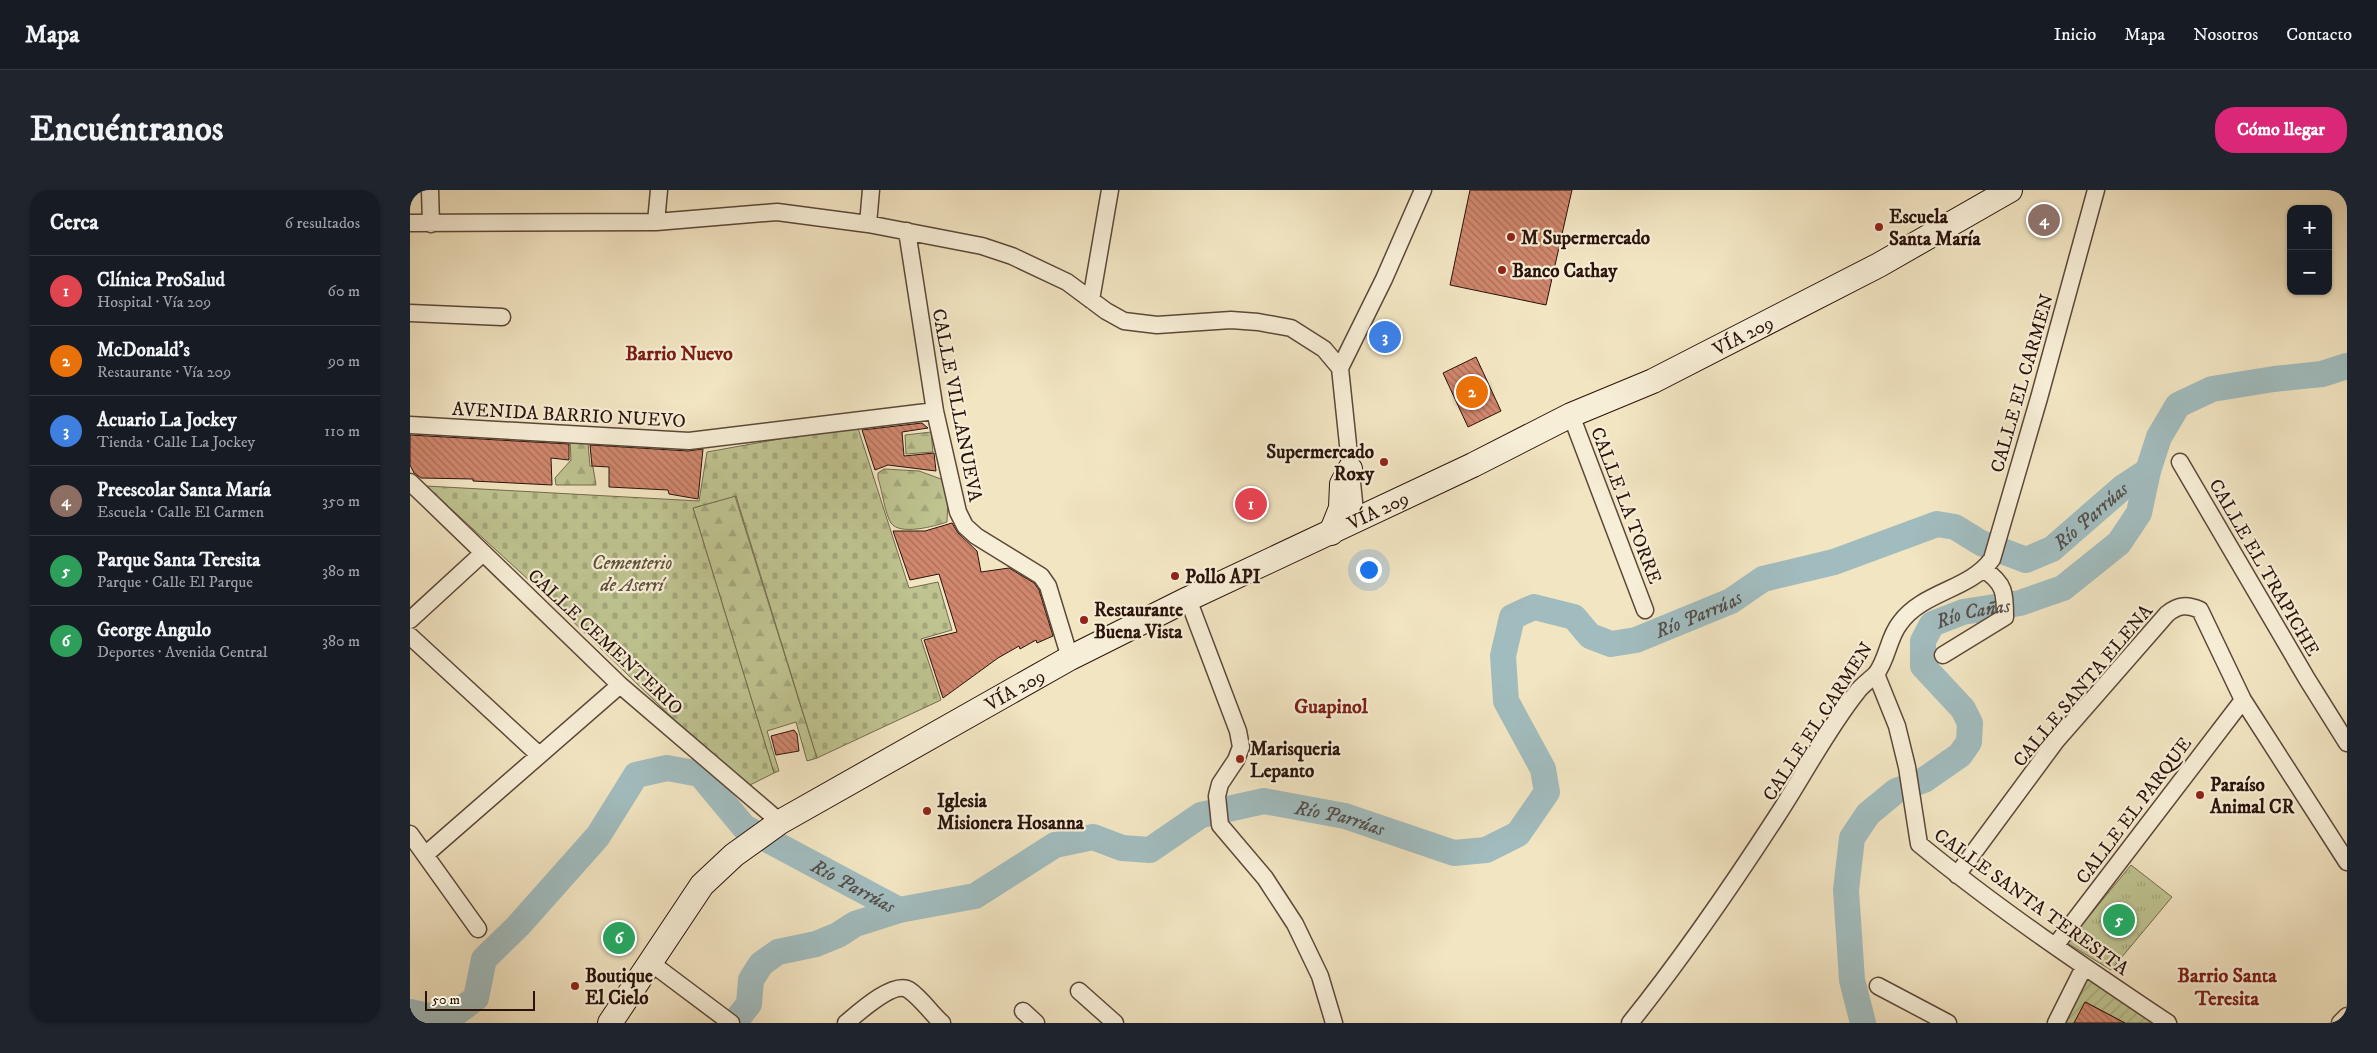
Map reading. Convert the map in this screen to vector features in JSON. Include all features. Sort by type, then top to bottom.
[{"type":"main road","name":"VÍA 209","points":[[610,1023],[702,885],[734,855],[768,831],[1070,658],[1188,599],[1331,533],[1571,416],[1653,381],[1862,274],[2010,190]]},
{"type":"main road","points":[[1331,533],[1341,508],[1342,484],[1350,469]]},
{"type":"street","points":[[430,190],[431,224]]},
{"type":"street","points":[[656,222],[659,190]]},
{"type":"street","points":[[868,224],[871,190]]},
{"type":"street","points":[[1091,300],[1110,190]]},
{"type":"street","points":[[1356,521],[1340,368],[1384,279],[1423,190]]},
{"type":"street","name":"CALLE EL CARMEN","points":[[1630,1023],[1667,977],[1715,910],[1779,814],[1825,737],[1858,691],[1876,674],[1888,654],[1892,635],[1901,621],[1919,604],[1988,564],[1998,537],[2039,398],[2096,190]]},
{"type":"street","points":[[410,223],[656,222],[777,212],[868,224],[982,246],[1012,256],[1043,269],[1124,321],[1157,325],[1231,320],[1258,322],[1291,328],[1324,349],[1340,368]]},
{"type":"street","name":"CALLE VILLANUEVA","points":[[907,231],[935,411],[958,512],[965,526],[994,549],[1042,576],[1048,586],[1070,658]]},
{"type":"street","points":[[410,313],[502,316]]},
{"type":"street","name":"AVENIDA BARRIO NUEVO","points":[[410,425],[689,441],[935,411]]},
{"type":"street","name":"CALLE LA TORRE","points":[[1571,416],[1645,610]]},
{"type":"street","name":"CALLE EL TRAPICHE","points":[[2180,462],[2307,679],[2347,743]]},
{"type":"street","name":"CALLE CEMENTERIO","points":[[410,482],[768,831]]},
{"type":"street","points":[[410,620],[484,554]]},
{"type":"street","points":[[1943,655],[2005,617],[2005,594],[1988,564]]},
{"type":"street","points":[[1188,599],[1238,731],[1241,747],[1236,760],[1220,784],[1217,796],[1220,825],[1265,878],[1295,924],[1320,976],[1334,1023]]},
{"type":"street","name":"CALLE SANTA ELENA","points":[[1957,875],[2056,742],[2173,610],[2186,606],[2200,610],[2244,700],[2347,862]]},
{"type":"street","points":[[410,636],[538,754]]},
{"type":"street","name":"CALLE SANTA TERESITA","points":[[1876,674],[1897,726],[1907,767],[1919,844],[1957,875],[2084,967],[2168,1023]]},
{"type":"street","points":[[425,855],[538,754],[620,685]]},
{"type":"street","name":"CALLE EL PARQUE","points":[[2055,946],[2244,700]]},
{"type":"street","points":[[410,834],[478,929]]},
{"type":"street","points":[[651,963],[728,1021]]},
{"type":"street","points":[[2056,1023],[2084,967]]},
{"type":"street","points":[[1878,986],[1948,1023]]},
{"type":"street","points":[[846,1023],[876,1000],[891,990],[900,987],[908,989],[942,1023]]},
{"type":"street","points":[[1079,991],[1115,1023]]},
{"type":"street","points":[[1023,1011],[1036,1023]]},
{"type":"street","points":[[2340,1023],[2347,1016]]},
{"type":"green space","name":"Cementerio de Aserrí","points":[[857,425],[909,588],[938,582],[952,630],[921,639],[941,700],[817,758],[736,496],[693,508],[774,773],[750,785],[695,740],[555,604],[426,486],[699,501],[707,452]]},
{"type":"green space","points":[[931,432],[933,452],[906,454],[905,435]]},
{"type":"green space","points":[[570,441],[588,443],[590,466],[593,467],[596,485],[556,485],[555,478],[571,460]]},
{"type":"green space","points":[[884,469],[919,471],[941,479],[948,497],[947,522],[918,529],[895,527],[887,514],[878,478],[878,473]]},
{"type":"green space","points":[[735,496],[817,758],[807,761],[796,722],[767,731],[779,771],[774,773],[693,508]]},
{"type":"green space","points":[[2131,865],[2172,897],[2111,970],[2067,943]]},
{"type":"green space","points":[[2089,978],[2157,1023],[2125,1023],[2086,1002],[2074,1023],[2065,1023],[2085,979]]},
{"type":"building","name":"M Supermercado","points":[[1470,190],[1572,190],[1546,305],[1450,285]]},
{"type":"building","points":[[1476,357],[1501,411],[1468,427],[1443,373]]},
{"type":"building","points":[[922,423],[928,428],[902,432],[904,456],[934,453],[936,471],[888,465],[875,470],[862,430]]},
{"type":"building","points":[[410,435],[569,444],[569,460],[551,458],[552,485],[473,481],[473,479],[421,478],[414,473],[410,465]]},
{"type":"building","points":[[590,445],[688,451],[703,449],[698,499],[669,494],[668,490],[609,487],[609,467],[592,466]]},
{"type":"building","points":[[952,523],[958,533],[977,551],[981,572],[1009,568],[1034,583],[1039,590],[1053,636],[1037,643],[1036,640],[1020,649],[1019,646],[998,658],[943,698],[924,640],[957,632],[939,574],[910,580],[893,531],[925,531]]},
{"type":"building","points":[[794,730],[797,734],[799,751],[776,755],[771,736]]},
{"type":"building","points":[[2085,1002],[2125,1023],[2074,1023]]},
{"type":"waterway","name":"Río Cañas","points":[[1863,1023],[1852,980],[1846,890],[1852,838],[1868,814],[1896,791],[1924,780],[1960,755],[1969,742],[1970,723],[1963,709],[1923,666],[1923,641],[1932,624],[1963,612],[2020,603],[2063,588],[2119,543],[2139,513],[2148,471],[2159,437],[2178,405],[2212,389],[2274,379],[2322,374],[2347,366]]},
{"type":"waterway","name":"Río Parrúas","points":[[410,1012],[447,1020],[476,998],[484,959],[518,926],[598,836],[636,775],[667,768],[700,774],[744,827],[899,910],[975,896],[1055,845],[1093,837],[1122,848],[1150,850],[1201,815],[1264,801],[1345,816],[1454,853],[1486,850],[1518,834],[1547,792],[1543,769],[1506,701],[1503,656],[1512,617],[1534,607],[1574,617],[1590,636],[1611,644],[1636,640],[1731,601],[1763,579],[1834,562],[1937,524],[1955,527],[1981,543],[2026,560],[2052,549],[2122,488],[2148,471]]},
{"type":"waterway","points":[[734,1023],[749,1004],[751,980],[761,964],[778,952],[816,944],[838,935],[855,924],[899,910]]},
{"type":"place","name":"Preescolar Santa María","points":[[2044,220]]},
{"type":"place","name":"Escuela Santa María","points":[[1879,227]]},
{"type":"place","name":"M Supermercado","points":[[1511,237]]},
{"type":"place","name":"Banco Cathay","points":[[1502,270]]},
{"type":"place","name":"Acuario La Jockey","points":[[1385,337]]},
{"type":"place","name":"McDonald's","points":[[1472,392]]},
{"type":"place","name":"Supermercado Roxy","points":[[1384,462]]},
{"type":"place","name":"Clínica ProSalud","points":[[1251,504]]},
{"type":"place","name":"Pollo API","points":[[1175,576]]},
{"type":"place","name":"Restaurante Buena Vista","points":[[1084,620]]},
{"type":"place","name":"Marisqueria Lepanto","points":[[1240,759]]},
{"type":"place","name":"Paraíso Animal CR","points":[[2200,795]]},
{"type":"place","name":"Iglesia Misionera Hosanna","points":[[927,811]]},
{"type":"place","name":"Parque Santa Teresita","points":[[2119,920]]},
{"type":"place","name":"George Angulo","points":[[619,938]]},
{"type":"place","name":"Boutique El Cielo","points":[[575,986]]},
{"type":"district","name":"Barrio Nuevo","points":[[679,353]]},
{"type":"district","name":"Guapinol","points":[[1331,706]]},
{"type":"district","name":"Barrio Santa Teresita","points":[[2227,986]]}]
